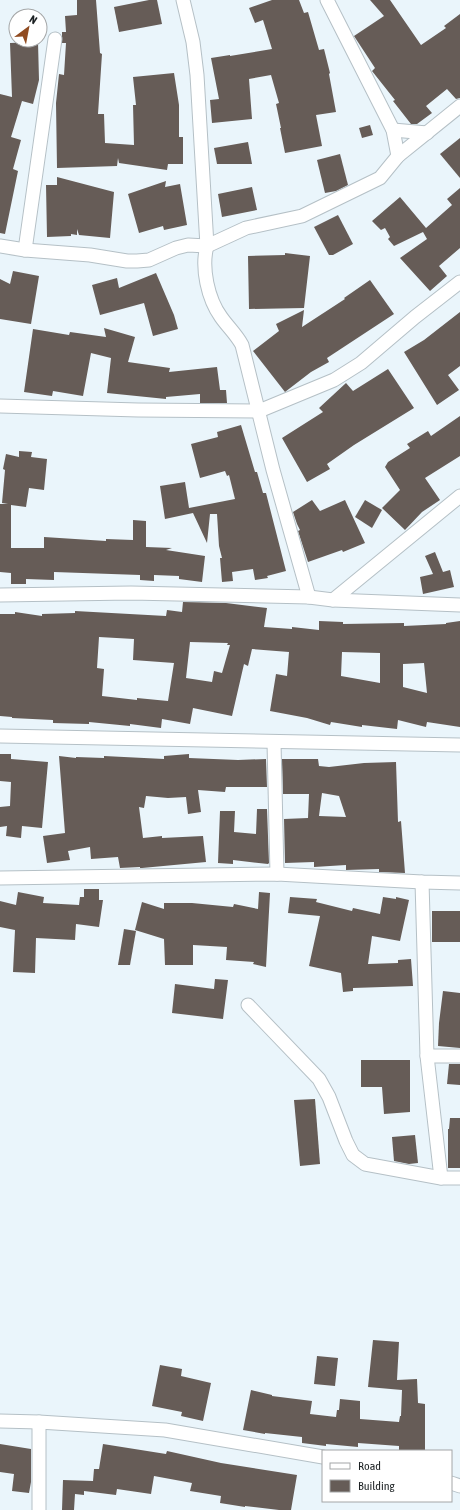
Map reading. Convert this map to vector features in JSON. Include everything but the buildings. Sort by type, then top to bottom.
[{"type":"street","points":[[183,0],[193,42],[197,75],[207,246],[204,255],[207,290],[220,316],[237,335],[242,344],[273,470],[309,597]]},
{"type":"street","points":[[327,0],[393,130],[398,156]]},
{"type":"street","points":[[25,250],[55,39]]},
{"type":"street","points":[[0,246],[25,250],[90,255],[127,261],[149,260],[176,248],[188,245],[207,246],[246,228],[302,216],[380,178],[398,156],[460,106]]},
{"type":"street","points":[[393,130],[427,133]]},
{"type":"street","points":[[0,406],[138,410],[259,411],[334,380],[361,364],[409,321],[460,282]]},
{"type":"street","points":[[333,600],[460,496]]},
{"type":"street","points":[[0,595],[131,593],[309,597],[333,600],[460,605]]},
{"type":"street","points":[[0,736],[460,745]]},
{"type":"street","points":[[274,742],[276,874]]},
{"type":"street","points":[[0,878],[276,874],[460,883]]},
{"type":"street","points":[[422,882],[427,1056],[441,1178]]},
{"type":"street","points":[[248,1005],[319,1079],[329,1097],[353,1155],[365,1164],[441,1178],[460,1178]]},
{"type":"street","points":[[427,1056],[460,1056]]},
{"type":"street","points":[[0,1421],[165,1430],[322,1457]]},
{"type":"street","points":[[39,1422],[39,1510]]}]
